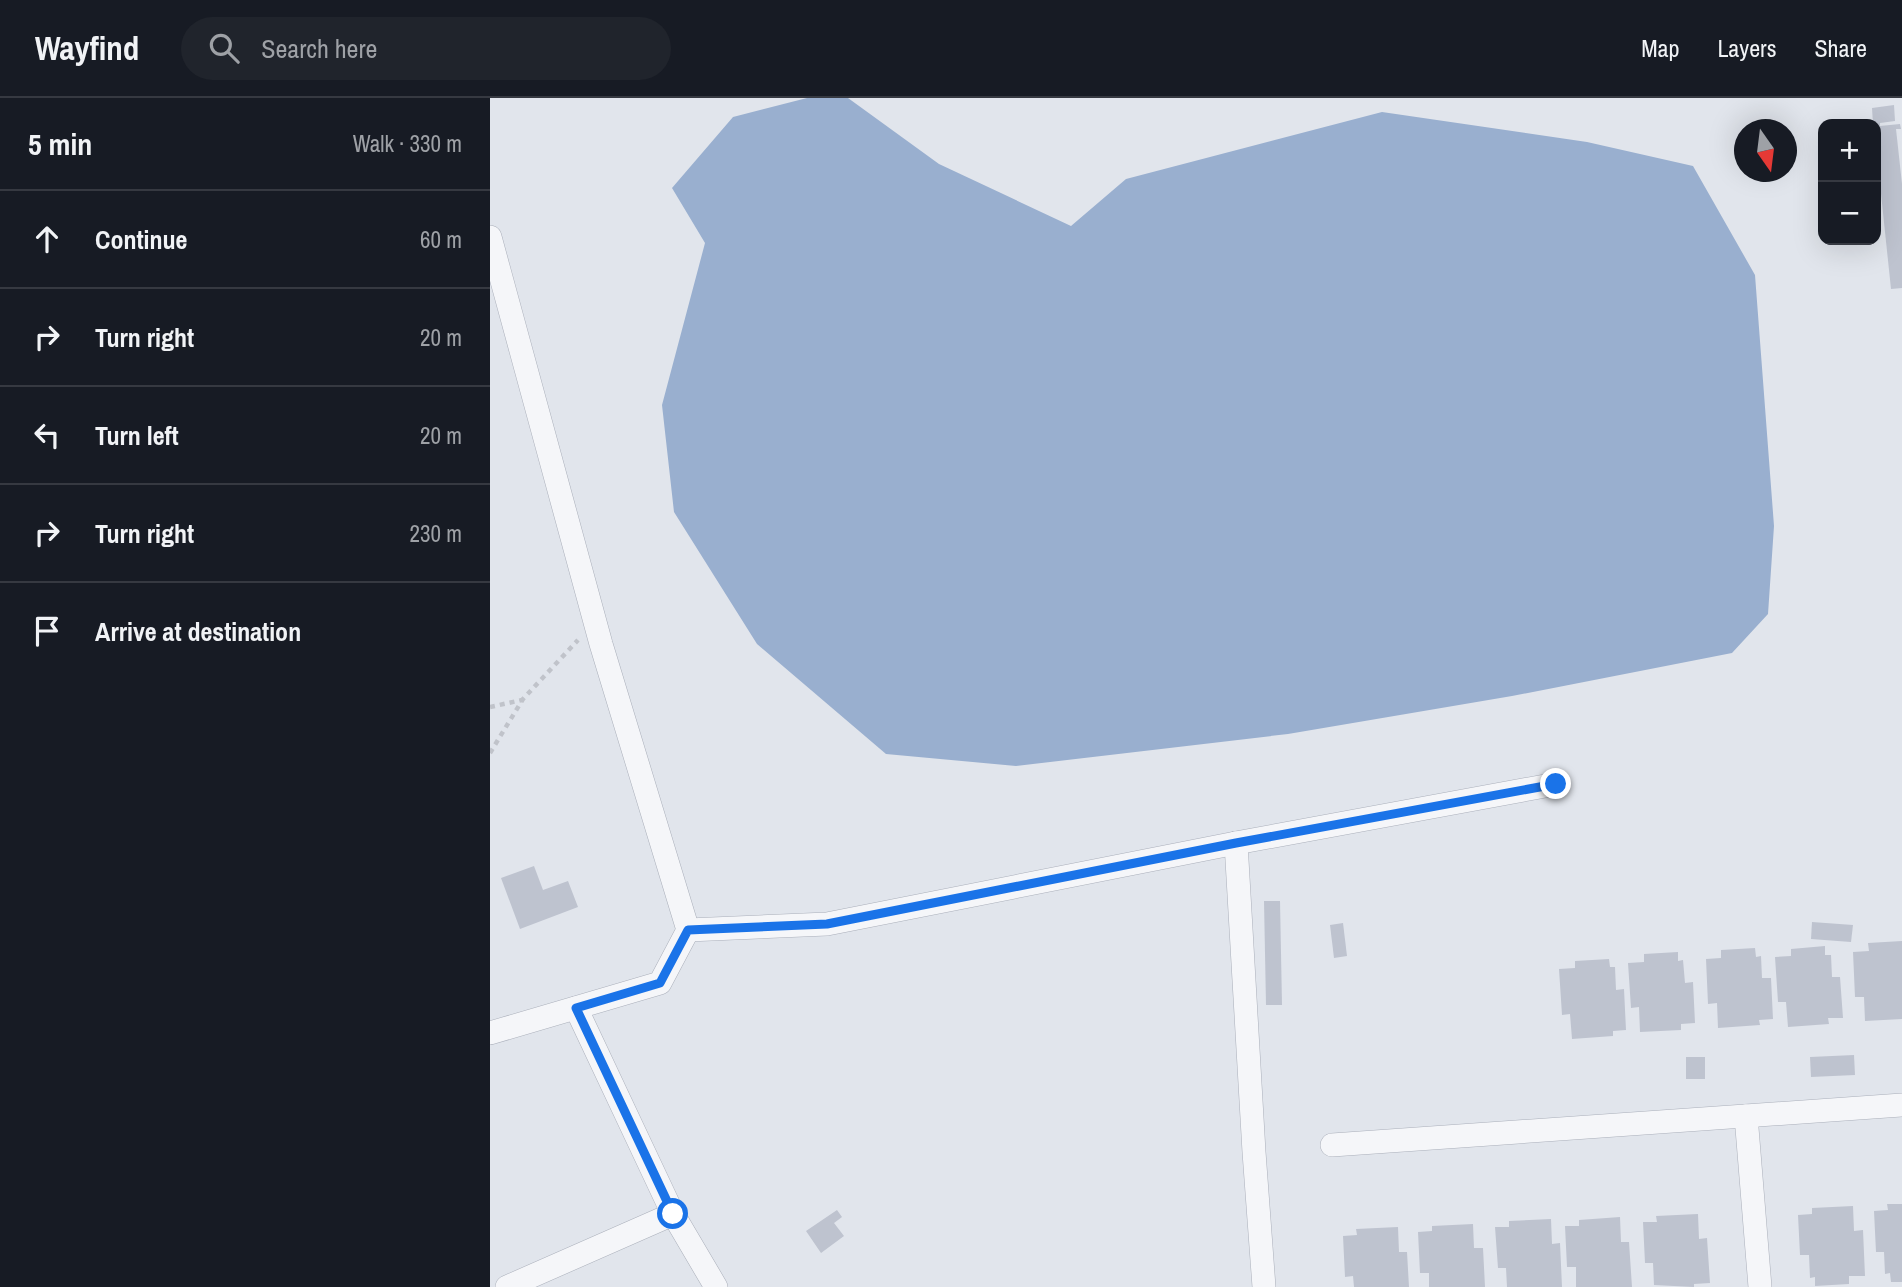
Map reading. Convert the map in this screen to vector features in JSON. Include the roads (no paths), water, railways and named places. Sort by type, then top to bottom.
[{"type":"street","points":[[490,237],[595,622],[688,930],[660,983],[490,1033]]},
{"type":"street","points":[[688,930],[827,924],[1236,843],[1556,784]]},
{"type":"street","points":[[1236,843],[1264,1287]]},
{"type":"street","points":[[576,1008],[673,1214],[716,1287]]},
{"type":"street","points":[[1332,1144],[1902,1105]]},
{"type":"street","points":[[1746,1116],[1760,1287]]},
{"type":"street","points":[[508,1287],[673,1214]]},
{"type":"water","points":[[807,98],[848,98],[939,164],[1071,226],[1126,179],[1382,112],[1587,142],[1693,166],[1755,275],[1774,526],[1768,614],[1732,653],[1512,696],[1288,734],[1016,766],[886,754],[757,644],[674,512],[662,405],[705,243],[672,188],[733,117]]}]
